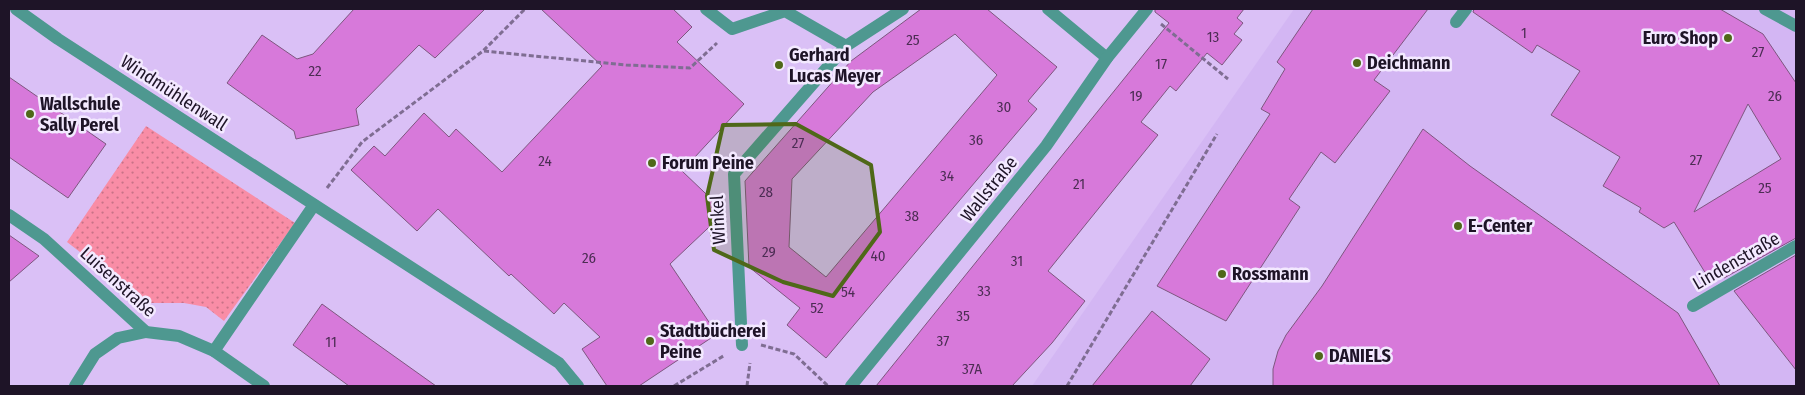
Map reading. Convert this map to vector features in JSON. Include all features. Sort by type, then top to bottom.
[{"type":"street","name":"Windmühlenwall","points":[[16,9],[58,39],[558,362],[578,386]]},
{"type":"street","points":[[706,9],[732,29],[784,11],[846,46]]},
{"type":"street","name":"Winkel","points":[[742,345],[734,174],[846,46],[903,9]]},
{"type":"street","points":[[1048,9],[1107,58]]},
{"type":"street","points":[[1456,22],[1466,9]]},
{"type":"street","points":[[1765,9],[1796,25]]},
{"type":"street","name":"Wallstraße","points":[[851,386],[1046,146],[1107,58],[1146,10]]},
{"type":"street","points":[[214,351],[314,205]]},
{"type":"street","name":"Luisenstraße","points":[[9,215],[44,239],[146,332],[179,336],[214,351],[264,386]]},
{"type":"street","name":"Lindenstraße","points":[[1693,306],[1796,246]]},
{"type":"street","points":[[75,386],[95,354],[118,338],[146,332]]},
{"type":"path","points":[[314,205],[362,142],[483,51],[525,9]]},
{"type":"path","points":[[1146,10],[1228,78]]},
{"type":"path","points":[[483,51],[626,65],[690,68],[732,29]]},
{"type":"path","points":[[1067,386],[1217,134]]},
{"type":"path","points":[[674,386],[742,345]]},
{"type":"path","points":[[764,345],[794,354],[828,386]]},
{"type":"path","points":[[747,386],[750,358]]},
{"type":"highlighted area","points":[[796,124],[871,165],[880,232],[833,296],[783,282],[714,250],[707,196],[723,125]]},
{"type":"shaded area","points":[[1294,9],[1796,9],[1796,386],[1032,386]]},
{"type":"shaded area","points":[[146,126],[295,223],[224,321],[206,307],[184,303],[146,303],[67,242]]},
{"type":"building","points":[[354,9],[485,9],[435,58],[419,45],[356,109],[359,125],[296,139],[294,131],[227,83],[262,35],[297,59],[313,54]]},
{"type":"building","points":[[541,9],[673,9],[692,27],[677,42],[744,104],[682,171],[725,212],[670,264],[717,334],[639,386],[607,386],[582,349],[600,337],[564,303],[554,314],[511,274],[509,276],[438,209],[417,231],[351,170],[374,146],[385,156],[424,113],[449,137],[456,129],[502,172],[602,66]]},
{"type":"building","points":[[921,9],[987,9],[1057,67],[1028,101],[1037,109],[826,358],[787,325],[800,308],[749,267],[745,181],[851,61]],"holes":[[[955,34],[997,75],[826,277],[789,247],[792,179],[873,92]]]},
{"type":"building","points":[[1155,9],[1244,9],[1237,18],[1243,23],[1234,34],[1242,40],[1222,65],[1207,53],[1176,91],[1170,86],[1141,122],[1158,135],[1048,271],[1085,301],[1052,343],[1012,386],[876,386],[1169,23],[1155,12]]},
{"type":"building","points":[[1313,9],[1428,9],[1374,80],[1390,91],[1335,163],[1321,152],[1289,199],[1300,207],[1226,321],[1157,286],[1270,114],[1261,109],[1285,69],[1277,62]]},
{"type":"building","points":[[1474,9],[1720,9],[1763,34],[1796,83],[1796,238],[1724,278],[1716,268],[1706,274],[1674,222],[1664,228],[1639,212],[1641,208],[1603,186],[1620,157],[1551,115],[1580,71],[1537,45],[1532,53],[1473,12]],"holes":[[[1748,104],[1781,159],[1694,212]]]},
{"type":"building","points":[[9,77],[106,144],[68,198],[9,157]]},
{"type":"building","name":"E-Center","points":[[1423,129],[1470,166],[1678,313],[1720,386],[1273,386],[1273,369],[1278,351],[1286,335],[1322,286]]},
{"type":"building","points":[[9,235],[39,256],[9,282]]},
{"type":"building","points":[[1796,255],[1796,370],[1734,291]]},
{"type":"building","points":[[322,304],[436,386],[349,386],[293,345]]},
{"type":"building","points":[[1152,311],[1210,359],[1190,386],[1092,386]]},
{"type":"place","name":"Euro Shop","points":[[1728,38]]},
{"type":"place","name":"Deichmann","points":[[1357,63]]},
{"type":"place","name":"Gerhard Lucas Meyer","points":[[779,65]]},
{"type":"place","name":"Wallschule Sally Perel","points":[[30,114]]},
{"type":"place","name":"Forum Peine","points":[[652,163]]},
{"type":"place","name":"E-Center","points":[[1458,226]]},
{"type":"place","name":"Rossmann","points":[[1222,274]]},
{"type":"place","name":"Stadtbücherei Peine","points":[[650,341]]},
{"type":"place","name":"DANIELS","points":[[1319,356]]}]
